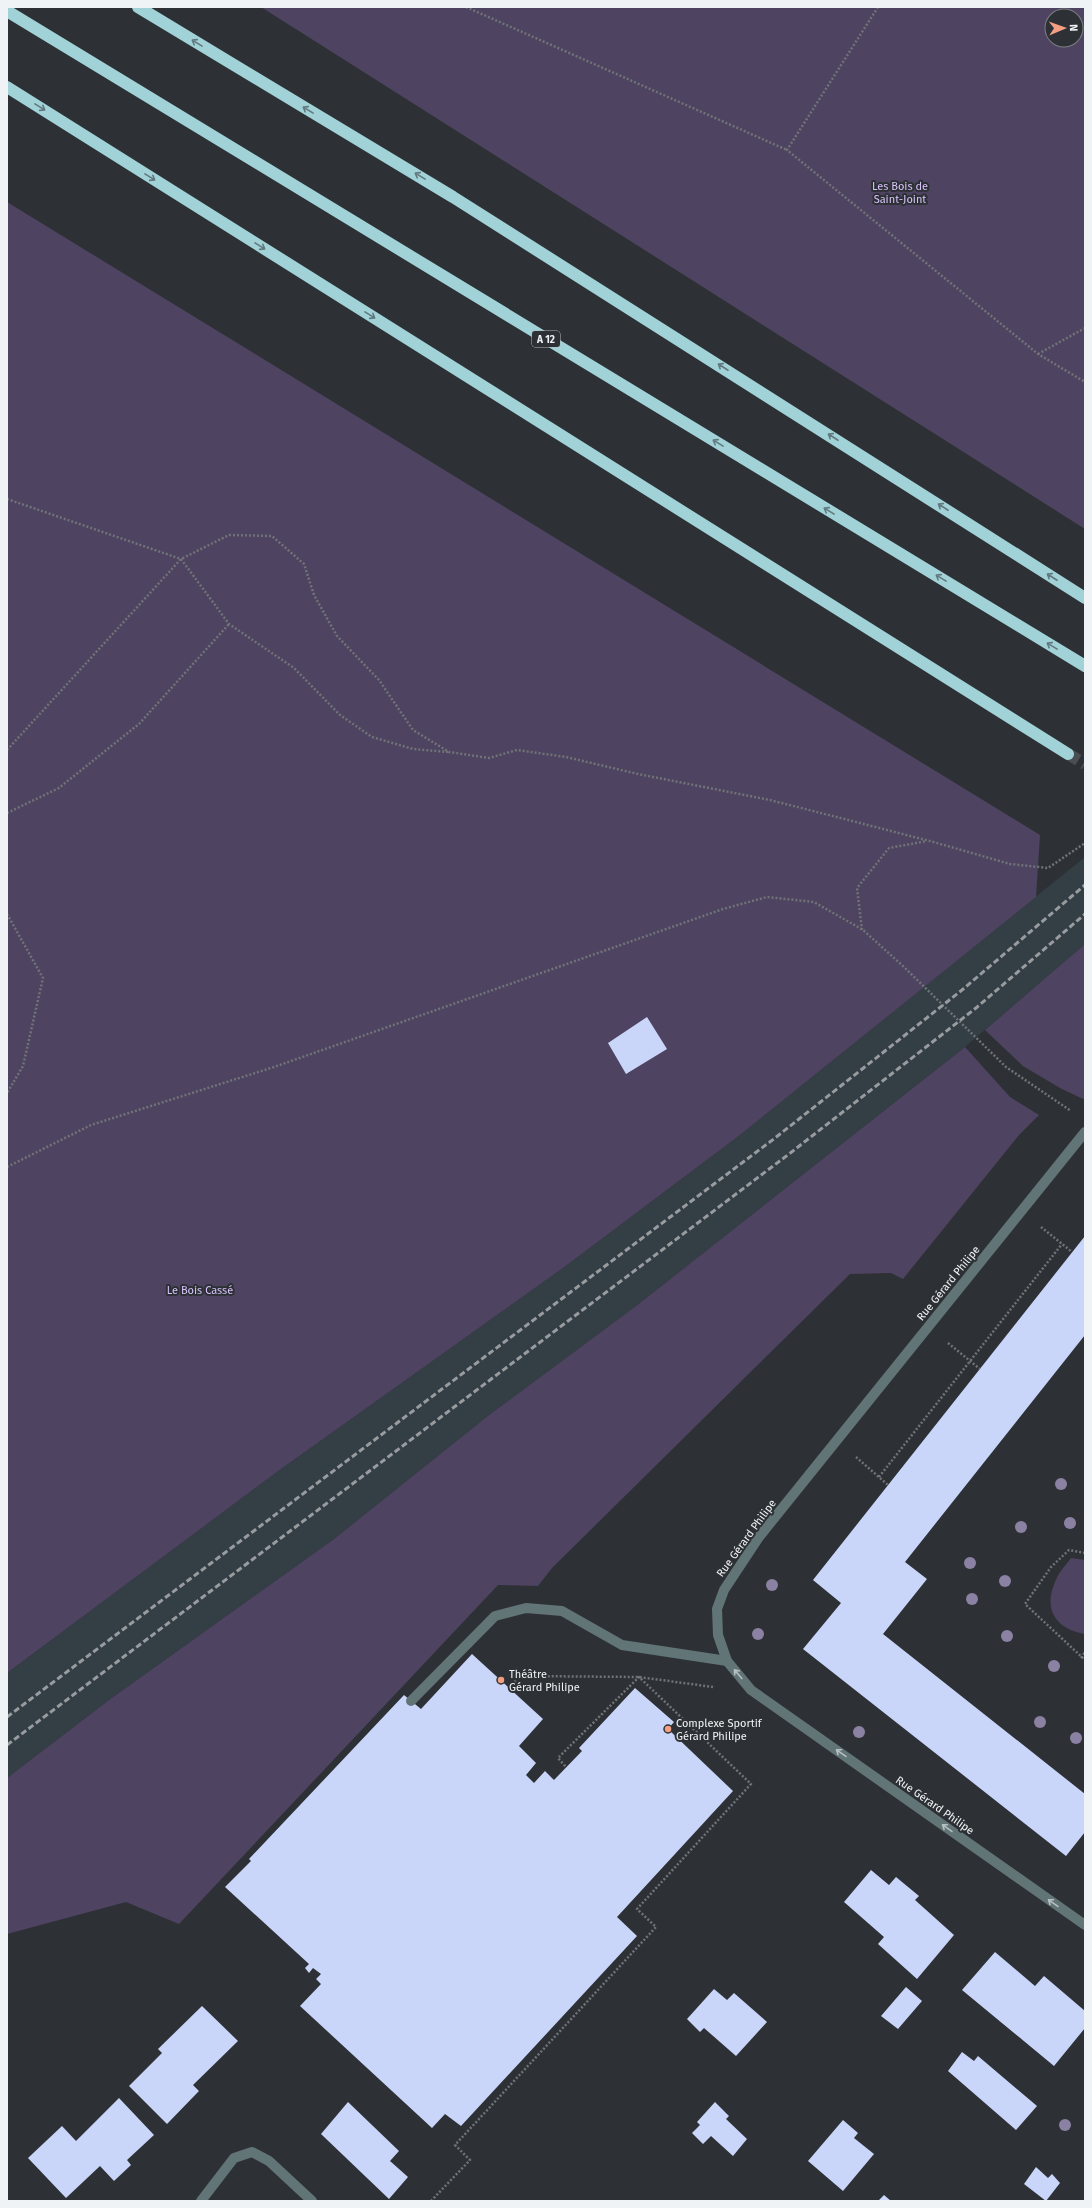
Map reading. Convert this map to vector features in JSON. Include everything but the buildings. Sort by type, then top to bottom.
[{"type":"highway","points":[[138,7],[453,196],[1085,598]]},
{"type":"highway","name":"A 12","points":[[7,11],[1085,666]]},
{"type":"highway","points":[[7,87],[1068,754]]},
{"type":"street","name":"Rue Gérard Philipe","points":[[1085,1132],[759,1537],[724,1590],[717,1609],[718,1635],[727,1661],[751,1690],[1085,1925]]},
{"type":"street","points":[[411,1700],[495,1616],[526,1608],[562,1611],[622,1645],[727,1661]]},
{"type":"street","points":[[201,2201],[234,2158],[252,2152],[269,2161],[312,2201]]},
{"type":"path","points":[[466,7],[787,150],[1038,354],[1085,382]]},
{"type":"path","points":[[787,150],[878,7]]},
{"type":"path","points":[[1038,354],[1085,328]]},
{"type":"path","points":[[7,499],[181,559],[229,624],[294,668],[340,715],[372,737],[413,748],[489,758],[516,750],[566,757],[638,774],[770,800],[930,840],[1010,864],[1048,868],[1084,844]]},
{"type":"path","points":[[7,750],[181,559],[229,535],[272,536],[304,564],[314,595],[337,636],[379,680],[413,730],[449,752]]},
{"type":"path","points":[[7,813],[59,788],[139,724],[229,624]]},
{"type":"path","points":[[862,930],[857,888],[889,848],[930,840]]},
{"type":"path","points":[[7,1167],[91,1125],[274,1067],[723,909],[767,897],[814,902],[862,930],[904,967],[1006,1067],[1072,1111]]},
{"type":"path","points":[[7,914],[43,978],[23,1066],[7,1093]]},
{"type":"path","points":[[1039,1226],[1072,1252]]},
{"type":"path","points":[[879,1477],[971,1362],[1062,1244]]},
{"type":"path","points":[[947,1342],[980,1369]]},
{"type":"path","points":[[856,1457],[888,1485]]},
{"type":"path","points":[[1085,1553],[1069,1550],[1051,1567],[1025,1604],[1081,1658],[1085,1660]]},
{"type":"path","points":[[1081,1658],[1085,1652]]},
{"type":"path","points":[[509,1688],[520,1676],[639,1678],[700,1687],[751,1690]]},
{"type":"path","points":[[566,1767],[558,1758],[639,1678]]},
{"type":"path","points":[[432,2201],[470,2160],[456,2145],[656,1927],[637,1909],[751,1784],[639,1678]]},
{"type":"shaded area","points":[[1085,857],[1085,944],[965,1047],[636,1306],[489,1415],[334,1539],[109,1700],[7,1778],[7,1673],[281,1469],[563,1268],[740,1135]]},
{"type":"green space","name":"Les Bois de Saint-Joint","points":[[261,7],[1085,7],[1085,529]]},
{"type":"green space","name":"Le Bois Cassé","points":[[7,202],[1040,835],[1036,897],[740,1135],[563,1268],[281,1469],[7,1673]]},
{"type":"green space","points":[[1085,944],[1085,1098],[1083,1099],[1060,1088],[1023,1066],[985,1030]]},
{"type":"green space","points":[[965,1047],[1010,1097],[1039,1115],[1019,1135],[903,1279],[891,1273],[850,1274],[552,1568],[538,1586],[498,1585],[179,1924],[126,1902],[7,1934],[7,1778],[109,1700],[334,1539],[489,1415],[636,1306]]},
{"type":"green space","points":[[1071,1558],[1085,1560],[1085,1634],[1066,1628],[1055,1617],[1052,1609],[1052,1592],[1056,1579]]},
{"type":"tunnel","points":[[1068,754],[1085,764]]},
{"type":"railway","points":[[7,1717],[775,1138],[962,990],[1085,885]]},
{"type":"railway","points":[[7,1745],[789,1154],[976,1008],[1085,914]]},
{"type":"place","name":"Théâtre Gérard Philipe","points":[[501,1680]]},
{"type":"place","name":"Complexe Sportif Gérard Philipe","points":[[668,1729]]}]
